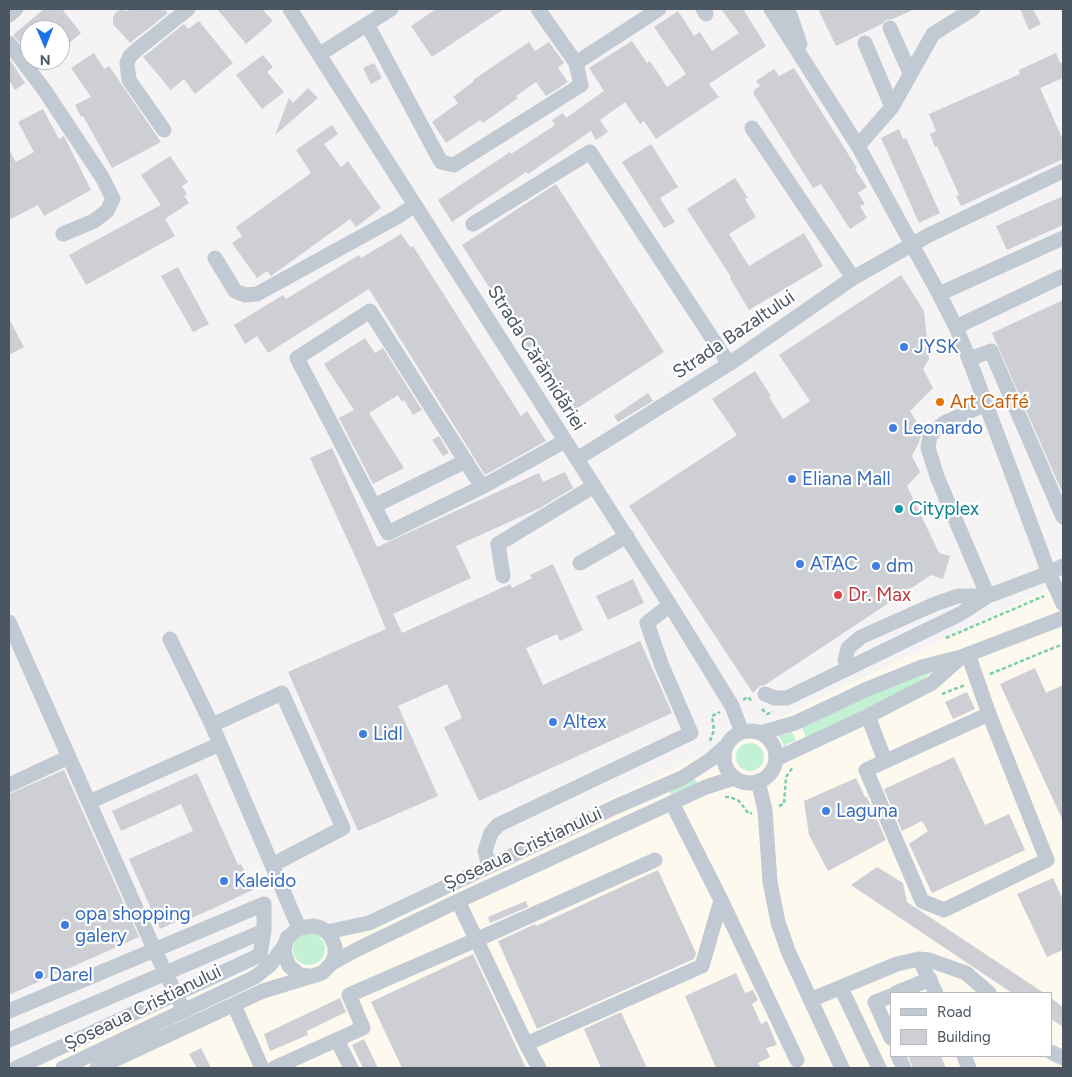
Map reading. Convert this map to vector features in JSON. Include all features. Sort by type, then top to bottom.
[{"type":"street","points":[[9,15],[16,9]]},
{"type":"street","points":[[164,130],[129,80],[128,62],[130,56],[139,48],[188,9]]},
{"type":"street","name":"Strada Cărămidăriei","points":[[290,9],[627,536],[732,706],[742,732]]},
{"type":"street","points":[[320,54],[391,9]]},
{"type":"street","points":[[367,24],[441,162],[454,165],[581,85],[576,63],[538,9]]},
{"type":"street","points":[[576,63],[659,9]]},
{"type":"street","points":[[770,9],[858,146],[956,327],[1063,604]]},
{"type":"street","points":[[788,9],[809,69]]},
{"type":"street","points":[[858,146],[892,107],[933,34],[973,9]]},
{"type":"street","points":[[890,28],[910,73]]},
{"type":"street","points":[[9,43],[50,99],[102,177],[113,200],[107,211],[94,221],[63,234]]},
{"type":"street","points":[[865,43],[892,107]]},
{"type":"street","points":[[752,128],[853,278]]},
{"type":"street","points":[[474,224],[590,152],[729,364]]},
{"type":"street","name":"Strada Bazaltului","points":[[577,459],[729,364],[853,278],[912,244],[1063,171]]},
{"type":"street","points":[[215,258],[235,291],[245,295],[257,294],[397,217],[415,205]]},
{"type":"street","points":[[939,294],[1063,238]]},
{"type":"street","points":[[956,327],[1063,276]]},
{"type":"street","points":[[482,487],[370,311],[297,358],[388,533],[482,487],[565,441]]},
{"type":"street","points":[[969,359],[991,351],[1063,517]]},
{"type":"street","points":[[986,404],[944,423],[930,435],[928,448],[938,479],[988,596]]},
{"type":"street","points":[[374,506],[466,462]]},
{"type":"street","points":[[503,576],[498,544],[594,486]]},
{"type":"street","points":[[580,562],[627,536]]},
{"type":"street","points":[[765,694],[775,698],[788,698],[960,614],[988,596],[1050,573],[1063,566]]},
{"type":"street","points":[[850,668],[845,660],[848,648],[861,637],[958,596],[988,596]]},
{"type":"street","points":[[489,866],[485,851],[491,833],[498,825],[691,733],[662,666],[647,622],[670,605]]},
{"type":"street","points":[[760,733],[794,723],[865,690],[922,667],[964,656],[1063,618]]},
{"type":"street","points":[[9,622],[165,973],[184,1011]]},
{"type":"street","points":[[170,639],[212,725],[298,928]]},
{"type":"street","points":[[964,656],[990,714],[1047,860],[944,910],[922,901],[866,770],[990,714]]},
{"type":"street","points":[[776,759],[868,716],[932,683],[964,656]]},
{"type":"street","points":[[212,725],[282,693],[343,828],[272,865]]},
{"type":"street","points":[[868,716],[885,760]]},
{"type":"street","points":[[753,731],[760,733],[772,743],[776,759],[774,767],[769,774],[758,781],[743,782],[734,778],[725,767],[725,747],[730,739],[742,732],[753,731]]},
{"type":"street","points":[[89,802],[220,744]]},
{"type":"street","name":"Șoseaua Cristianului","points":[[64,1068],[255,977],[270,964],[292,932],[298,928],[314,926],[327,932],[369,923],[614,807],[682,778],[704,765],[725,747]]},
{"type":"street","points":[[9,785],[69,757]]},
{"type":"street","name":"Șoseaua Cristianului","points":[[97,1068],[264,990],[308,976],[322,974],[332,963],[458,901],[713,784],[734,778]]},
{"type":"street","points":[[758,781],[766,810],[770,882],[778,922],[788,951],[842,1068]]},
{"type":"street","points":[[672,803],[721,900],[797,1060]]},
{"type":"street","points":[[274,1068],[363,1028],[349,995],[655,860]]},
{"type":"street","points":[[526,1044],[702,966],[721,900]]},
{"type":"street","points":[[458,901],[539,1068]]},
{"type":"street","points":[[9,1011],[264,904],[264,930],[260,955],[16,1068]]},
{"type":"street","points":[[9,1040],[264,930]]},
{"type":"street","points":[[327,932],[335,947],[332,963]]},
{"type":"street","points":[[284,945],[284,952],[289,966],[300,975],[308,976]]},
{"type":"street","points":[[810,1000],[897,964],[919,959],[929,960],[966,974],[988,992]]},
{"type":"street","points":[[919,959],[936,992]]},
{"type":"street","points":[[898,992],[930,979]]},
{"type":"street","points":[[840,988],[879,1068]]},
{"type":"street","points":[[890,996],[876,1002],[890,1036]]},
{"type":"street","points":[[234,1005],[262,1068]]},
{"type":"street","points":[[337,1040],[351,1068]]},
{"type":"shaded area","points":[[1063,582],[1063,1068],[25,1068],[308,944]]},
{"type":"green space","points":[[940,667],[906,690],[806,737],[802,727],[911,677]]},
{"type":"green space","points":[[792,731],[796,741],[788,743],[784,748],[778,735]]},
{"type":"green space","points":[[750,743],[760,747],[764,757],[760,767],[750,771],[740,767],[736,757],[740,747]]},
{"type":"green space","points":[[694,778],[698,784],[672,796],[669,792]]},
{"type":"green space","points":[[309,933],[320,938],[325,949],[320,960],[309,965],[298,960],[293,949],[298,938]]},
{"type":"building","points":[[44,9],[62,9],[81,33],[70,42],[70,20],[31,20]]},
{"type":"building","points":[[131,9],[164,9],[168,13],[130,43],[113,24],[113,17],[116,12]]},
{"type":"building","points":[[217,9],[262,9],[273,21],[246,44]]},
{"type":"building","points":[[436,9],[504,9],[432,57],[411,26]]},
{"type":"building","points":[[721,9],[743,9],[766,46],[709,84],[719,97],[656,139],[644,121],[640,124],[625,102],[600,120],[608,132],[596,140],[591,131],[452,222],[438,200],[510,152],[511,154],[555,125],[552,120],[563,113],[566,118],[604,91],[589,68],[632,41],[647,63],[650,61],[667,87],[686,74],[654,27],[678,11],[694,36],[700,32],[712,51],[739,33]]},
{"type":"building","points":[[818,9],[915,9],[893,19],[886,20],[882,24],[836,46]]},
{"type":"building","points":[[1020,9],[1033,9],[1041,24],[1029,30]]},
{"type":"building","points":[[199,21],[233,63],[195,94],[184,79],[171,90],[143,57],[184,24],[188,29]]},
{"type":"building","points":[[20,29],[20,43],[13,35]]},
{"type":"building","points":[[529,42],[535,51],[549,42],[564,63],[558,68],[568,82],[546,96],[536,82],[516,96],[518,98],[483,123],[480,120],[446,143],[432,122],[458,103],[453,97],[473,80]]},
{"type":"building","points":[[94,53],[104,69],[109,66],[161,142],[112,168],[75,105],[91,97],[71,68]]},
{"type":"building","points":[[1056,53],[1060,63],[1063,62],[1063,78],[1040,88],[1063,140],[1063,159],[961,206],[956,196],[959,195],[930,134],[936,131],[929,114],[1020,74],[1019,70]]},
{"type":"building","points":[[263,55],[273,67],[267,72],[284,92],[262,109],[236,75]]},
{"type":"building","points":[[9,58],[25,83],[15,90],[9,80]]},
{"type":"building","points":[[374,63],[382,78],[371,84],[363,68]]},
{"type":"building","points":[[794,68],[867,187],[858,193],[865,204],[860,206],[867,218],[850,229],[821,184],[813,188],[753,93],[760,86],[756,81],[774,69],[779,76]]},
{"type":"building","points":[[308,88],[318,98],[275,135],[289,98],[293,103]]},
{"type":"building","points":[[43,109],[59,139],[64,136],[91,190],[44,216],[38,205],[9,220],[9,150],[16,162],[34,152],[18,122]]},
{"type":"building","points":[[332,125],[338,134],[324,144],[341,167],[348,161],[381,208],[356,227],[350,219],[271,276],[267,271],[257,278],[232,243],[242,236],[236,227],[311,173],[296,150]]},
{"type":"building","points":[[899,129],[903,139],[906,138],[940,213],[919,223],[881,138]]},
{"type":"building","points":[[651,144],[678,187],[660,198],[675,222],[664,228],[622,162]]},
{"type":"building","points":[[170,156],[188,182],[182,186],[187,194],[184,196],[189,203],[165,219],[175,236],[86,285],[69,255],[161,205],[141,175]]},
{"type":"building","points":[[735,178],[748,198],[745,199],[756,217],[729,234],[749,266],[804,233],[823,266],[749,310],[731,277],[687,209]]},
{"type":"building","points":[[556,184],[664,352],[570,413],[462,245]]},
{"type":"building","points":[[1063,196],[1063,225],[1007,250],[996,226]]},
{"type":"building","points":[[401,234],[411,248],[413,246],[521,416],[527,411],[546,441],[485,475],[369,289],[268,353],[257,336],[245,344],[234,325],[283,295],[286,299],[359,255],[361,258]]},
{"type":"building","points":[[178,267],[209,324],[193,332],[161,276]]},
{"type":"building","name":"Eliana Mall","points":[[901,275],[924,311],[929,359],[923,369],[933,388],[910,411],[922,431],[912,456],[920,472],[907,486],[939,553],[950,556],[943,579],[931,575],[765,685],[760,686],[753,693],[629,506],[737,435],[712,399],[755,371],[783,419],[810,401],[779,355]]},
{"type":"building","points":[[1063,300],[1063,494],[992,333]]},
{"type":"building","points":[[9,319],[24,347],[9,355]]},
{"type":"building","points":[[365,338],[375,353],[383,348],[422,410],[413,415],[404,400],[402,402],[398,395],[369,413],[404,468],[373,484],[339,418],[354,410],[324,364]]},
{"type":"building","points":[[648,393],[653,401],[618,422],[614,416]]},
{"type":"building","points":[[439,436],[449,453],[443,456],[432,440]]},
{"type":"building","points":[[332,448],[377,547],[539,473],[543,482],[565,472],[573,488],[540,508],[456,546],[471,578],[393,614],[402,633],[510,584],[512,588],[532,578],[530,575],[553,564],[583,630],[560,641],[557,634],[526,648],[543,685],[640,641],[672,713],[479,801],[444,727],[462,718],[447,684],[398,706],[438,796],[358,831],[288,672],[386,629],[310,458]]},
{"type":"building","points":[[633,579],[644,603],[608,620],[596,596]]},
{"type":"building","points":[[1035,668],[1046,693],[1063,685],[1063,821],[1000,684]]},
{"type":"building","points":[[967,692],[975,709],[953,719],[945,702]]},
{"type":"building","points":[[954,757],[985,825],[1009,814],[1025,850],[932,893],[909,844],[928,831],[922,821],[902,831],[884,789]]},
{"type":"building","points":[[64,770],[139,937],[9,995],[9,794]]},
{"type":"building","points":[[197,773],[238,865],[241,864],[253,890],[192,918],[191,915],[160,929],[129,859],[193,831],[181,804],[121,831],[112,811]]},
{"type":"building","points":[[856,778],[865,797],[867,797],[886,840],[828,871],[809,835],[804,801]]},
{"type":"building","points":[[877,867],[903,883],[907,902],[1042,992],[1011,992],[851,885]]},
{"type":"building","points":[[658,870],[696,953],[694,959],[537,1029],[498,941],[535,924],[536,926]]},
{"type":"building","points":[[1053,878],[1063,900],[1063,950],[1047,957],[1017,894]]},
{"type":"building","points":[[526,901],[528,907],[490,923],[488,917]]},
{"type":"building","points":[[473,954],[526,1068],[402,1068],[371,1002]]},
{"type":"building","points":[[736,973],[745,993],[753,990],[758,1000],[752,1004],[761,1024],[767,1021],[777,1045],[766,1048],[770,1057],[758,1063],[761,1068],[716,1068],[685,996]]},
{"type":"building","points":[[340,998],[346,1012],[307,1031],[308,1035],[270,1051],[264,1034]]},
{"type":"building","points":[[1052,999],[1063,1007],[1063,1027],[1052,1020]]},
{"type":"building","points":[[621,1012],[647,1068],[601,1068],[584,1029]]},
{"type":"building","points":[[364,1039],[378,1068],[363,1068],[352,1045]]},
{"type":"building","points":[[201,1048],[211,1068],[197,1068],[189,1054]]},
{"type":"building","points":[[908,1057],[941,1057],[946,1068],[913,1068]]},
{"type":"place","name":"JYSK","points":[[904,347]]},
{"type":"place","name":"Art Caffé","points":[[940,402]]},
{"type":"place","name":"Leonardo","points":[[893,428]]},
{"type":"place","name":"Eliana Mall","points":[[792,479]]},
{"type":"place","name":"Cityplex","points":[[899,509]]},
{"type":"place","name":"ATAC","points":[[800,564]]},
{"type":"place","name":"dm","points":[[876,566]]},
{"type":"place","name":"Dr. Max","points":[[838,595]]},
{"type":"place","name":"Altex","points":[[553,722]]},
{"type":"place","name":"Lidl","points":[[363,734]]},
{"type":"place","name":"Laguna","points":[[826,811]]},
{"type":"place","name":"Kaleido","points":[[224,881]]},
{"type":"place","name":"opa shopping galery","points":[[65,925]]},
{"type":"place","name":"Darel","points":[[39,975]]}]
